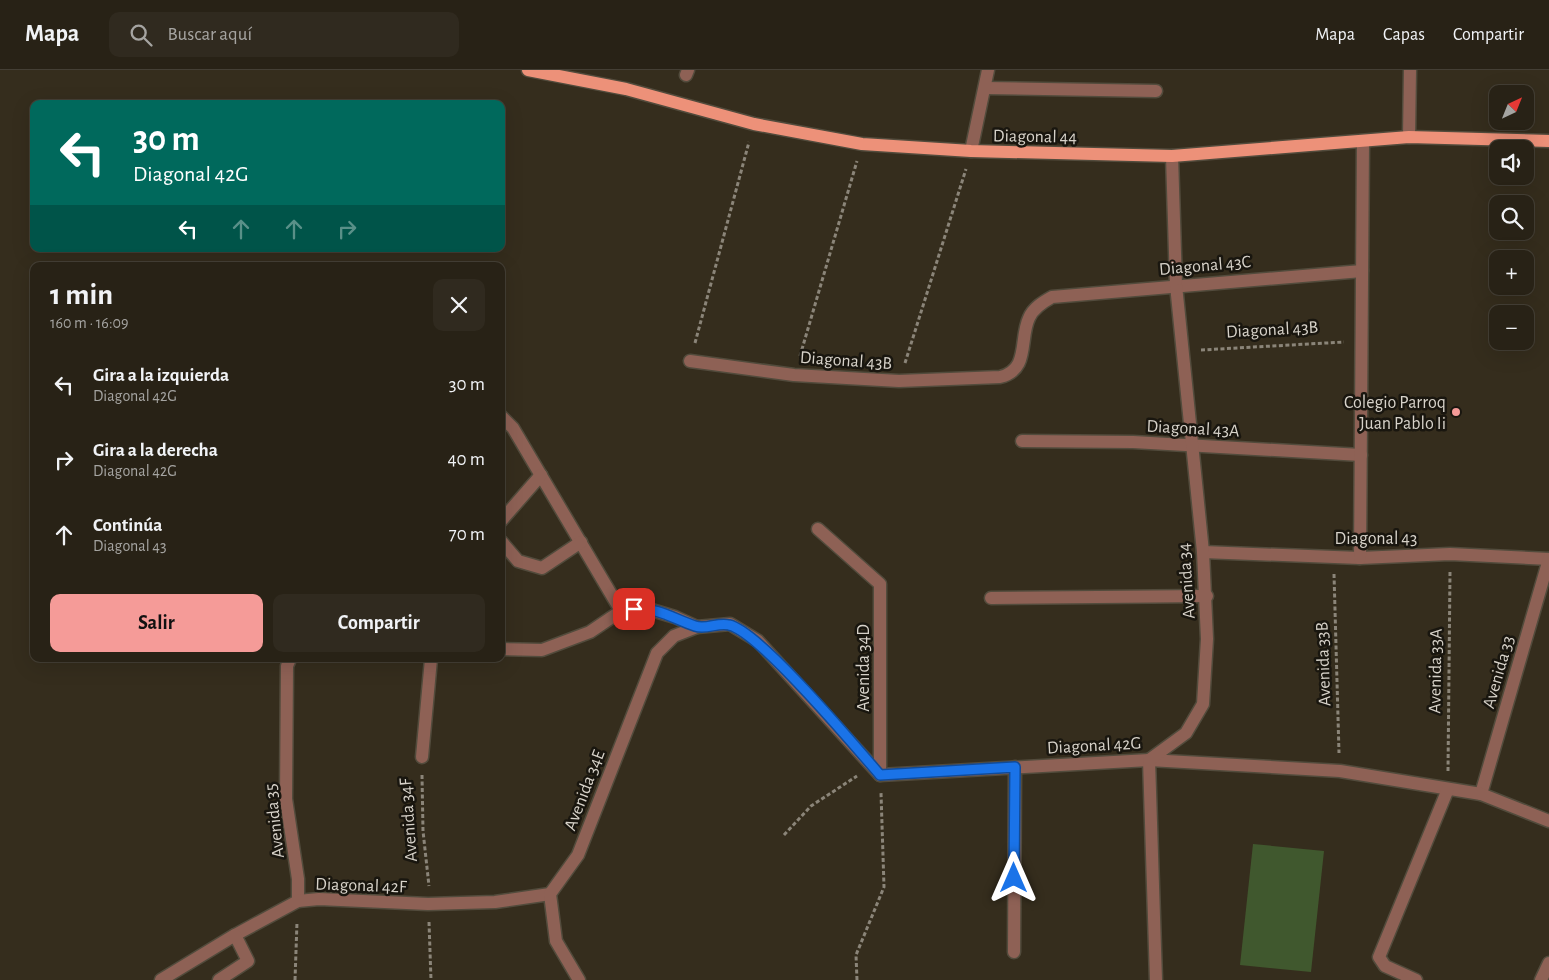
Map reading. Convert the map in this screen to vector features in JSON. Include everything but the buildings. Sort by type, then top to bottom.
[{"type":"main road","name":"Diagonal 44","points":[[528,70],[626,89],[754,124],[862,144],[972,152],[1172,156],[1409,137],[1549,142]]},
{"type":"street","points":[[972,152],[988,70]]},
{"type":"street","points":[[1409,137],[1410,70]]},
{"type":"street","points":[[985,88],[1156,91]]},
{"type":"street","points":[[1360,558],[1363,341],[1362,142]]},
{"type":"street","name":"Avenida 34","points":[[1149,760],[1186,733],[1203,704],[1207,639],[1207,596],[1190,445],[1176,285],[1172,156]]},
{"type":"street","name":"Diagonal 43C","points":[[1000,377],[1008,375],[1015,369],[1020,361],[1029,318],[1038,306],[1052,297],[1176,285],[1362,271]]},
{"type":"street","name":"Diagonal 43B","points":[[690,361],[794,375],[899,381],[1000,377]]},
{"type":"street","points":[[505,420],[513,428],[622,611]]},
{"type":"street","name":"Diagonal 43A","points":[[1022,441],[1190,445],[1362,455]]},
{"type":"street","points":[[505,516],[541,475]]},
{"type":"street","name":"Avenida 34D","points":[[818,529],[880,584],[876,770]]},
{"type":"street","points":[[505,546],[518,561],[542,568],[581,542]]},
{"type":"street","name":"Diagonal 43","points":[[1203,552],[1360,558],[1450,554],[1549,559]]},
{"type":"street","name":"Avenida 33","points":[[1481,794],[1549,559]]},
{"type":"street","points":[[991,598],[1207,596]]},
{"type":"street","points":[[505,649],[542,650],[590,632],[622,611],[646,608],[675,617],[697,627],[730,624],[758,641],[876,770]]},
{"type":"street","name":"Avenida 34E","points":[[550,894],[578,855],[656,653],[674,636],[697,627]]},
{"type":"street","name":"Avenida 35","points":[[289,662],[287,666],[286,799],[298,879],[298,901]]},
{"type":"street","name":"Avenida 34F","points":[[422,757],[431,662]]},
{"type":"street","points":[[1149,760],[1156,980]]},
{"type":"street","name":"Diagonal 42G","points":[[876,770],[1015,767],[1149,760],[1340,771],[1481,794],[1549,821]]},
{"type":"street","points":[[1014,952],[1015,767]]},
{"type":"street","points":[[1416,980],[1385,966],[1379,958],[1448,789]]},
{"type":"street","points":[[550,894],[556,941],[579,980]]},
{"type":"street","name":"Diagonal 42F","points":[[161,980],[235,934],[298,901],[319,899],[428,904],[495,902],[550,894]]},
{"type":"street","points":[[219,980],[248,960],[235,934]]},
{"type":"street","points":[[1541,980],[1549,963]]},
{"type":"path","points":[[690,361],[754,124]]},
{"type":"path","points":[[794,375],[862,144]]},
{"type":"path","points":[[899,381],[972,152]]},
{"type":"path","name":"Diagonal 43B","points":[[1183,351],[1363,341]]},
{"type":"path","name":"Avenida 33A","points":[[1448,789],[1450,554]]},
{"type":"path","name":"Avenida 33B","points":[[1333,556],[1340,771]]},
{"type":"path","name":"Avenida 34F","points":[[422,757],[424,831],[429,877],[428,904],[431,980]]},
{"type":"path","points":[[784,835],[811,806],[876,770],[884,887],[856,955],[857,980]]},
{"type":"path","points":[[295,980],[298,901]]},
{"type":"green space","points":[[1253,844],[1324,851],[1311,972],[1240,965]]},
{"type":"place","name":"Colegio Parroq Juan Pablo Ii","points":[[1456,412]]},
{"type":"route","points":[[634,609],[646,608],[675,617],[697,627],[730,624],[758,641],[823,710],[880,775],[1015,767],[1014,878]]}]
